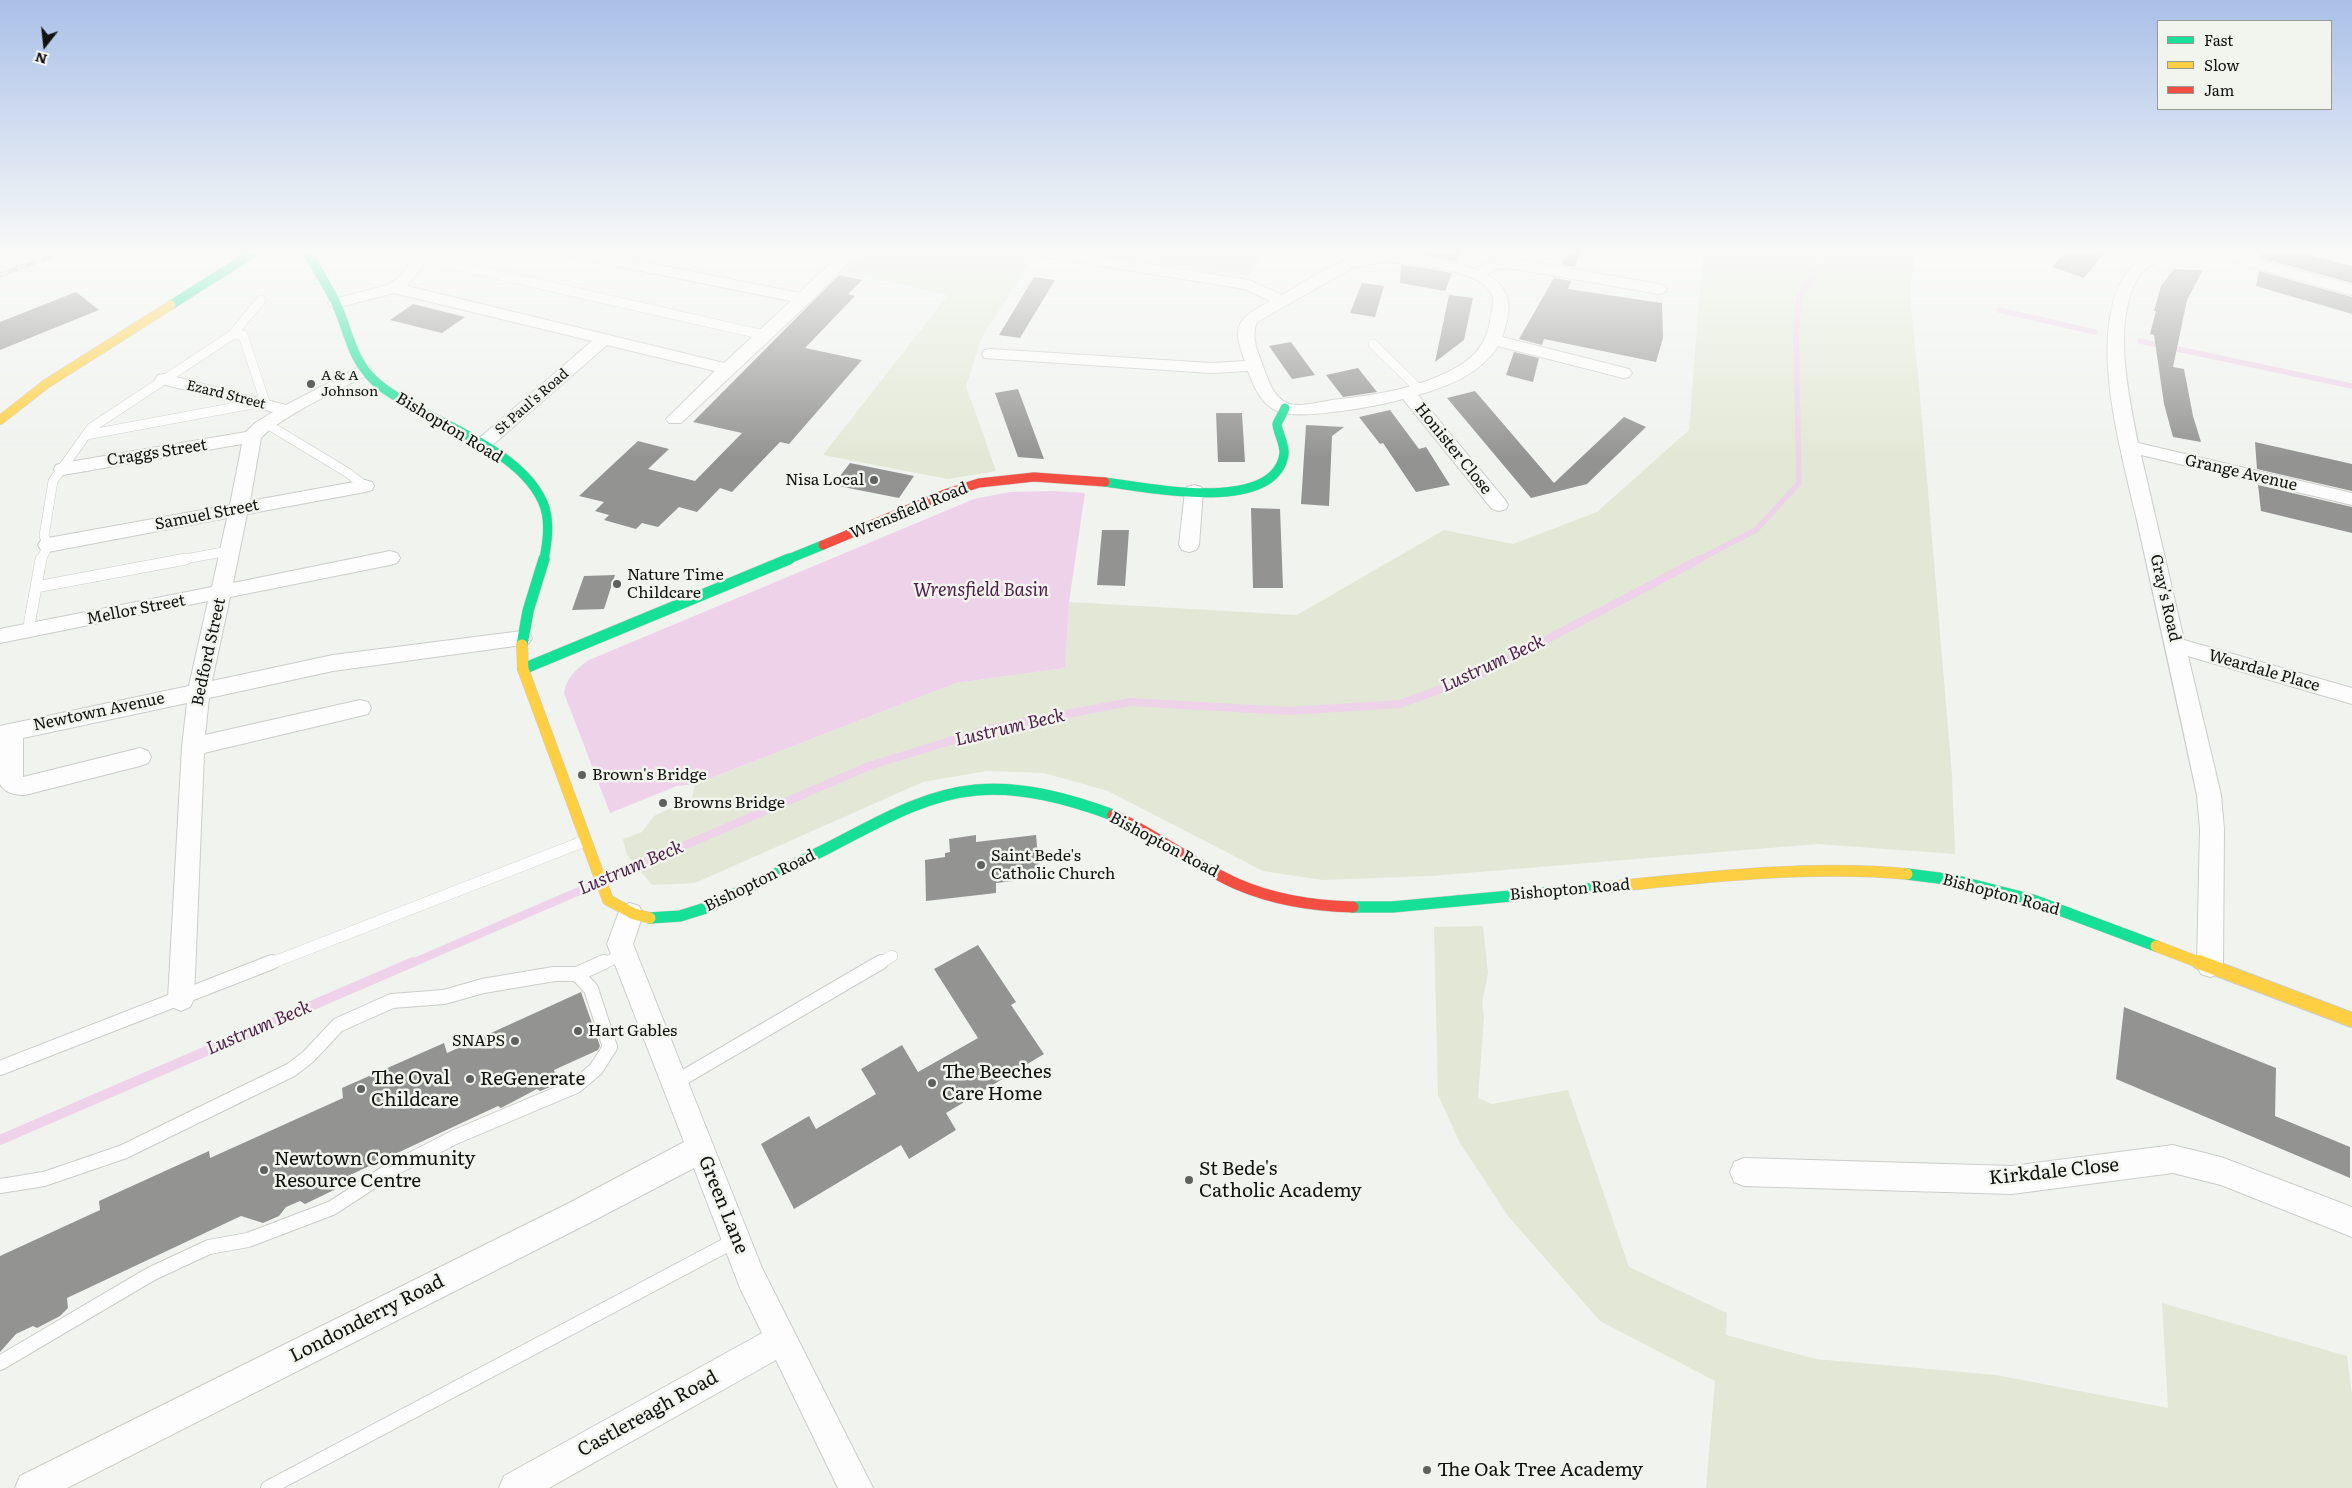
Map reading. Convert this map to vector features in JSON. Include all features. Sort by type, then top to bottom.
[{"type":"street","points":[[0,420],[46,384],[148,319]]},
{"type":"street","name":"Bishopton Road","points":[[343,319],[363,370],[376,384],[482,445],[530,480],[545,504],[550,539],[522,638],[523,669],[594,865],[619,907],[654,920],[679,918],[709,907],[912,806],[962,791],[1004,789],[1050,795],[1090,807],[1134,825],[1221,876],[1272,897],[1330,909],[1392,907],[1785,870],[1881,871],[1954,880],[2033,900],[2352,1020]]},
{"type":"street","points":[[521,319],[726,369]]},
{"type":"street","points":[[675,419],[726,369],[781,319]]},
{"type":"street","points":[[1253,319],[1246,327],[1245,337],[1264,393],[1285,408],[1366,401],[1413,391],[1459,374],[1483,355],[1494,340],[1498,319]]},
{"type":"street","name":"Gray's Road","points":[[2119,319],[2117,365],[2119,390],[2130,447],[2148,517],[2161,587],[2176,645],[2209,795],[2212,829],[2210,966]]},
{"type":"street","name":"St Paul's Road","points":[[482,445],[604,340]]},
{"type":"street","points":[[1494,340],[1623,373]]},
{"type":"street","points":[[990,353],[1211,368],[1255,366]]},
{"type":"street","points":[[261,417],[288,411],[363,370]]},
{"type":"street","name":"Ezard Street","points":[[164,380],[261,417]]},
{"type":"street","name":"Honister Close","points":[[1413,391],[1499,505]]},
{"type":"street","name":"Wrensfield Road","points":[[523,669],[945,494],[979,483],[1007,478],[1058,477],[1194,491],[1228,492],[1248,489],[1262,484],[1271,477],[1283,457],[1284,450],[1277,430],[1277,424],[1285,408]]},
{"type":"street","name":"Craggs Street","points":[[63,469],[261,417]]},
{"type":"street","name":"Bedford Street","points":[[181,999],[193,747],[199,690],[229,550],[261,417]]},
{"type":"street","name":"Grange Avenue","points":[[2130,447],[2352,499]]},
{"type":"street","name":"Samuel Street","points":[[48,545],[239,508],[366,486]]},
{"type":"street","points":[[1189,545],[1194,491]]},
{"type":"street","name":"Mellor Street","points":[[0,636],[390,558]]},
{"type":"street","name":"Newtown Avenue","points":[[6,733],[325,664],[522,638]]},
{"type":"street","name":"Weardale Place","points":[[2176,645],[2352,696]]},
{"type":"street","points":[[193,747],[360,708]]},
{"type":"street","points":[[6,733],[11,783],[17,786],[25,786],[140,757]]},
{"type":"street","name":"Green Lane","points":[[619,907],[620,944],[736,1240],[781,1340],[856,1488]]},
{"type":"street","name":"Londonderry Road","points":[[32,1488],[572,1216],[700,1149]]},
{"type":"street","name":"Kirkdale Close","points":[[1744,1172],[2012,1180],[2173,1159],[2221,1171],[2352,1222]]},
{"type":"street","name":"Castlereagh Road","points":[[516,1488],[781,1340]]},
{"type":"lane","points":[[28,631],[42,556],[48,545],[44,536],[53,481],[63,469],[85,434],[91,428],[232,334],[244,319]]},
{"type":"lane","points":[[700,319],[764,335]]},
{"type":"lane","points":[[232,334],[243,335],[261,417]]},
{"type":"lane","points":[[1373,344],[1413,391]]},
{"type":"lane","points":[[85,434],[261,417],[348,472],[366,486]]},
{"type":"lane","points":[[36,587],[229,550]]},
{"type":"lane","points":[[0,1068],[585,841]]},
{"type":"lane","points":[[0,1186],[44,1179],[123,1152],[292,1070],[308,1057],[338,1025],[392,1002],[444,997],[483,986],[554,974],[577,974],[624,954]]},
{"type":"lane","points":[[674,1082],[892,956]]},
{"type":"lane","points":[[0,1363],[151,1274],[209,1247],[248,1240],[289,1226],[332,1208],[387,1172],[447,1142],[576,1086],[587,1079],[606,1057],[610,1047],[591,989],[577,974]]},
{"type":"lane","points":[[268,1488],[736,1240]]},
{"type":"green space","points":[[929,319],[993,319],[982,337],[966,386],[996,471],[948,479],[823,455]]},
{"type":"green space","points":[[1698,319],[1912,319],[1952,775],[1955,854],[1818,844],[1430,876],[1322,880],[1263,871],[1108,791],[1044,773],[987,771],[923,782],[695,883],[652,885],[627,855],[623,839],[642,832],[654,816],[692,798],[695,784],[956,683],[1065,668],[1069,602],[1297,615],[1444,530],[1513,544],[1597,512],[1689,430]]},
{"type":"green space","points":[[1483,926],[1488,973],[1482,1003],[1484,1016],[1478,1098],[1492,1104],[1568,1090],[1629,1267],[1727,1313],[1726,1335],[1816,1359],[1996,1375],[2168,1408],[2162,1303],[2347,1356],[2352,1395],[2352,1488],[1706,1488],[1715,1381],[1600,1321],[1508,1216],[1460,1143],[1438,1095],[1434,927]]},
{"type":"water","name":"Wrensfield Basin","points":[[1052,491],[1085,493],[1069,602],[1065,668],[956,683],[695,784],[677,786],[610,813],[564,693],[570,678],[584,663],[974,499],[1010,492]]},
{"type":"building","points":[[6,319],[76,319],[0,350],[0,322]]},
{"type":"building","points":[[391,319],[461,319],[442,333]]},
{"type":"building","points":[[795,319],[832,319],[805,348],[862,360],[789,444],[780,442],[732,492],[720,488],[697,512],[679,507],[658,527],[642,523],[636,529],[604,520],[609,515],[595,511],[604,502],[579,496],[638,441],[669,449],[648,469],[695,481],[742,433],[693,422]]},
{"type":"building","points":[[1008,319],[1031,319],[1020,338],[999,335]]},
{"type":"building","points":[[1444,319],[1468,319],[1464,340],[1435,362]]},
{"type":"building","points":[[1530,319],[1662,319],[1663,338],[1656,362],[1544,339],[1542,345],[1519,339]]},
{"type":"building","points":[[2154,319],[2183,319],[2173,367],[2184,369],[2193,416],[2201,442],[2173,437],[2164,404],[2154,335],[2150,334]]},
{"type":"building","points":[[1291,342],[1315,375],[1292,379],[1269,346]]},
{"type":"building","points":[[1514,352],[1539,358],[1533,382],[1506,375]]},
{"type":"building","points":[[1358,368],[1377,392],[1343,397],[1326,375]]},
{"type":"building","points":[[1018,389],[1044,459],[1018,457],[995,393]]},
{"type":"building","points":[[1475,391],[1554,483],[1624,417],[1646,427],[1587,484],[1531,498],[1447,398]]},
{"type":"building","points":[[1390,410],[1419,449],[1426,447],[1450,485],[1416,492],[1383,443],[1380,444],[1359,417]]},
{"type":"building","points":[[1216,413],[1242,413],[1245,462],[1218,462]]},
{"type":"building","points":[[1306,425],[1344,427],[1332,436],[1329,506],[1301,504]]},
{"type":"building","points":[[2255,442],[2352,464],[2352,491],[2257,469]]},
{"type":"building","name":"Nisa Local","points":[[850,463],[914,476],[899,498],[833,485]]},
{"type":"building","points":[[2258,485],[2352,507],[2352,533],[2261,511]]},
{"type":"building","points":[[1251,508],[1280,509],[1283,588],[1253,588]]},
{"type":"building","points":[[1102,530],[1129,530],[1125,586],[1097,585]]},
{"type":"building","points":[[615,575],[604,609],[572,610],[584,576]]},
{"type":"building","points":[[976,835],[976,842],[1036,835],[1040,878],[996,883],[996,893],[926,901],[925,860],[945,857],[945,853],[950,852],[949,839]]},
{"type":"building","name":"The Beeches Care Home","points":[[978,945],[1016,1002],[1011,1005],[1044,1054],[946,1113],[956,1130],[909,1159],[901,1145],[794,1209],[761,1144],[809,1116],[816,1129],[876,1094],[861,1069],[902,1045],[918,1072],[978,1038],[934,969]]},
{"type":"building","name":"Newtown Community Resource Centre","points":[[581,992],[600,1046],[598,1050],[554,1070],[558,1084],[540,1091],[537,1089],[501,1108],[498,1106],[335,1182],[336,1189],[305,1204],[300,1201],[286,1207],[279,1216],[263,1223],[241,1216],[67,1298],[68,1308],[60,1316],[37,1328],[33,1326],[16,1334],[0,1352],[0,1256],[100,1210],[99,1201],[209,1151],[210,1158],[343,1098],[342,1088],[444,1043],[447,1053]]},
{"type":"building","points":[[2124,1007],[2276,1068],[2275,1116],[2350,1147],[2350,1178],[2116,1079]]},
{"type":"waterway","name":"Lustrum Beck","points":[[1698,560],[1756,530],[1799,483],[1797,319]]},
{"type":"waterway","points":[[2040,319],[2095,332]]},
{"type":"waterway","points":[[2140,341],[2352,386]]},
{"type":"waterway","name":"Lustrum Beck","points":[[410,964],[869,766],[989,729],[1130,702],[1290,711],[1400,704],[1479,675],[1700,559]]},
{"type":"waterway","name":"Lustrum Beck","points":[[0,1140],[413,962]]},
{"type":"traffic: fast","points":[[343,319],[352,346],[362,366],[377,383],[419,410],[472,438],[497,454],[519,470],[535,488],[545,508],[548,526],[547,543],[544,560],[528,611],[522,645]]},
{"type":"traffic: fast","points":[[1105,482],[1208,492],[1229,492],[1262,484],[1269,479],[1283,457],[1284,449],[1277,424],[1285,408]]},
{"type":"traffic: fast","points":[[523,669],[823,545]]},
{"type":"traffic: fast","points":[[650,918],[680,916],[709,907],[898,812],[931,799],[953,793],[999,789],[1023,791],[1069,800],[1113,815]]},
{"type":"traffic: fast","points":[[1907,874],[1954,880],[2033,900],[2156,946]]},
{"type":"traffic: fast","points":[[1353,907],[1392,907],[1608,887]]},
{"type":"traffic: slow","points":[[0,420],[46,384],[148,319]]},
{"type":"traffic: slow","points":[[522,645],[523,669],[608,900],[634,914],[650,918]]},
{"type":"traffic: slow","points":[[1608,887],[1795,870],[1870,871],[1907,874]]},
{"type":"traffic: slow","points":[[2156,946],[2352,1020]]},
{"type":"traffic: jam","points":[[823,545],[945,494],[979,483],[1034,477],[1105,482]]},
{"type":"traffic: jam","points":[[1113,815],[1221,876],[1251,890],[1294,902],[1323,906],[1353,907]]},
{"type":"place","name":"A & A Johnson","points":[[311,384]]},
{"type":"place","name":"Nisa Local","points":[[874,480]]},
{"type":"place","name":"Nature Time Childcare","points":[[617,584]]},
{"type":"place","name":"Brown's Bridge","points":[[582,775]]},
{"type":"place","name":"Browns Bridge","points":[[663,803]]},
{"type":"place","name":"Saint Bede's Catholic Church","points":[[981,865]]},
{"type":"place","name":"Hart Gables","points":[[578,1031]]},
{"type":"place","name":"SNAPS","points":[[515,1041]]},
{"type":"place","name":"ReGenerate","points":[[470,1079]]},
{"type":"place","name":"The Beeches Care Home","points":[[932,1083]]},
{"type":"place","name":"The Oval Childcare","points":[[361,1089]]},
{"type":"place","name":"Newtown Community Resource Centre","points":[[264,1170]]},
{"type":"place","name":"St Bede's Catholic Academy","points":[[1189,1180]]},
{"type":"place","name":"The Oak Tree Academy","points":[[1427,1470]]}]
